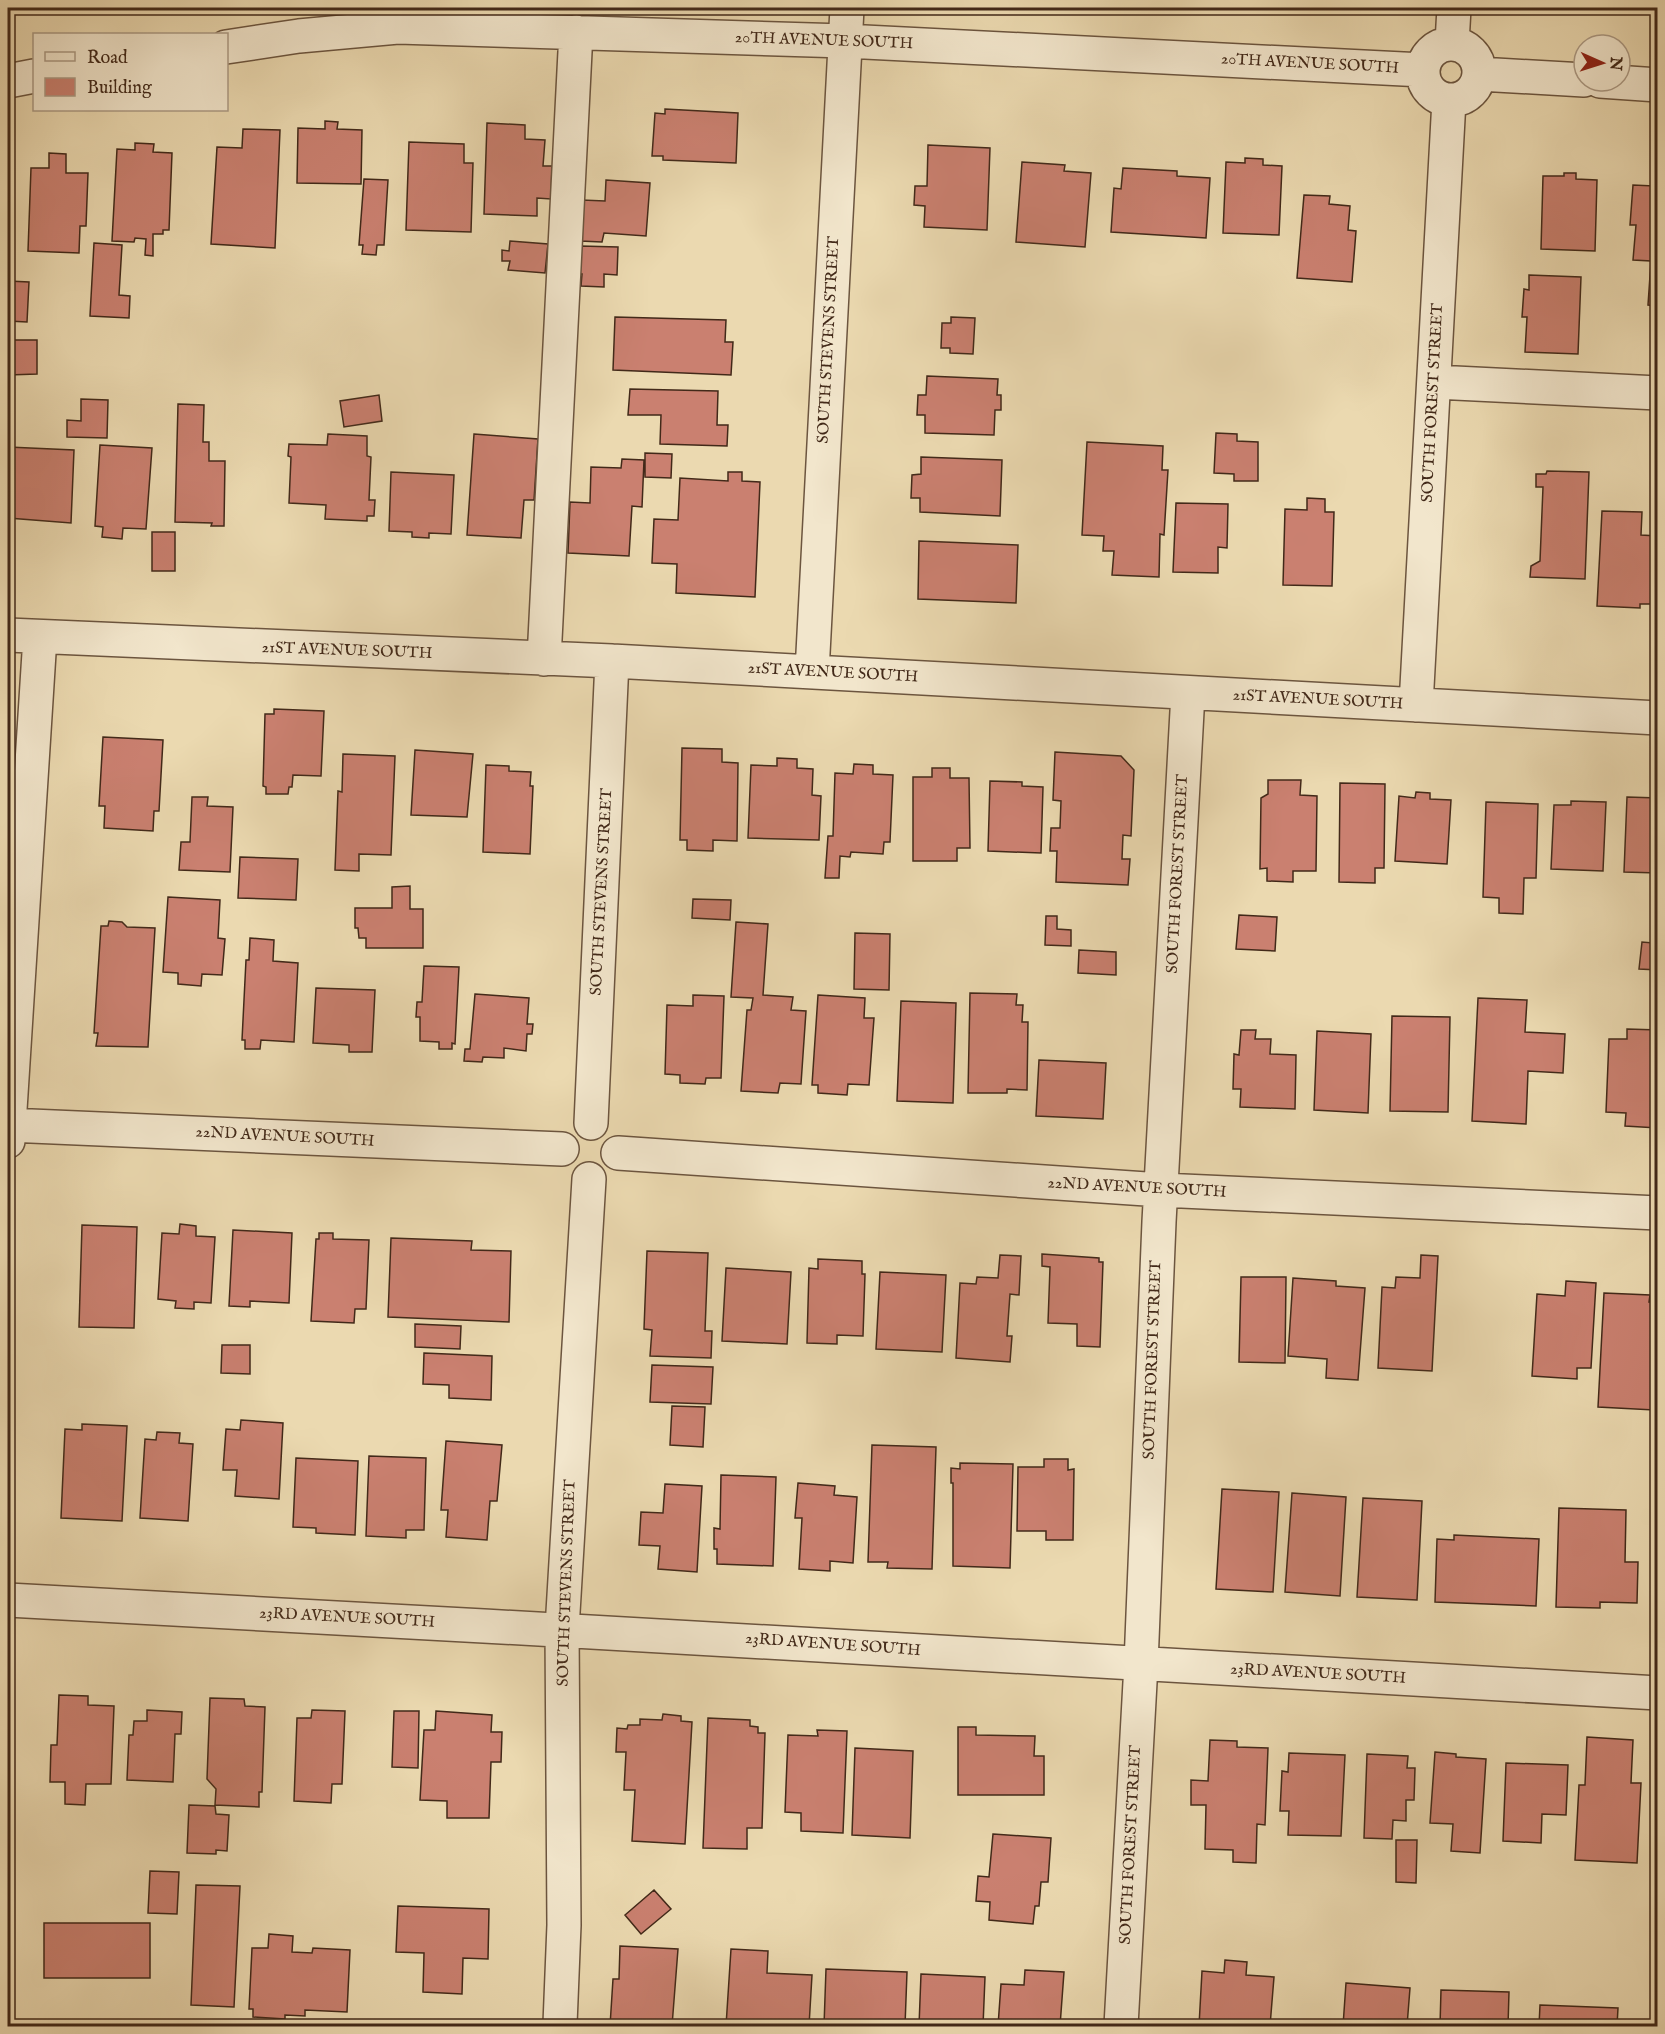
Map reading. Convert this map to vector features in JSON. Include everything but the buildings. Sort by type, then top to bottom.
[{"type":"street","name":"SOUTH STEVENS STREET","points":[[812,672],[847,8]]},
{"type":"street","points":[[1452,43],[1454,8]]},
{"type":"street","name":"20TH AVENUE SOUTH","points":[[228,47],[299,36],[398,27],[845,41],[1423,70]]},
{"type":"street","points":[[544,659],[576,32]]},
{"type":"street","points":[[1452,43],[1466,47],[1472,53],[1478,62],[1479,74],[1473,90],[1456,100],[1437,97],[1429,91],[1423,70],[1426,57],[1432,50],[1440,45],[1452,43]]},
{"type":"street","points":[[1479,74],[1572,79]]},
{"type":"street","points":[[8,81],[33,76]]},
{"type":"street","points":[[1632,83],[1658,85]]},
{"type":"street","name":"SOUTH FOREST STREET","points":[[1416,705],[1449,100]]},
{"type":"street","points":[[1435,381],[1658,393]]},
{"type":"street","name":"21ST AVENUE SOUTH","points":[[8,635],[612,661],[1658,718]]},
{"type":"street","points":[[8,1130],[40,637]]},
{"type":"street","name":"SOUTH STEVENS STREET","points":[[591,1123],[612,661]]},
{"type":"street","name":"SOUTH FOREST STREET","points":[[1121,2026],[1141,1664],[1161,1190],[1188,693]]},
{"type":"street","points":[[591,1123],[604,1126],[612,1132],[618,1154],[613,1168],[597,1179],[577,1176],[569,1171],[564,1163],[562,1149],[565,1137],[571,1130],[579,1125],[591,1123]]},
{"type":"street","name":"22ND AVENUE SOUTH","points":[[8,1130],[562,1149]]},
{"type":"street","name":"22ND AVENUE SOUTH","points":[[618,1154],[1161,1190],[1658,1213]]},
{"type":"street","name":"SOUTH STEVENS STREET","points":[[560,2024],[564,1925],[562,1629],[589,1179]]},
{"type":"street","name":"23RD AVENUE SOUTH","points":[[8,1600],[562,1629],[1658,1693]]}]
